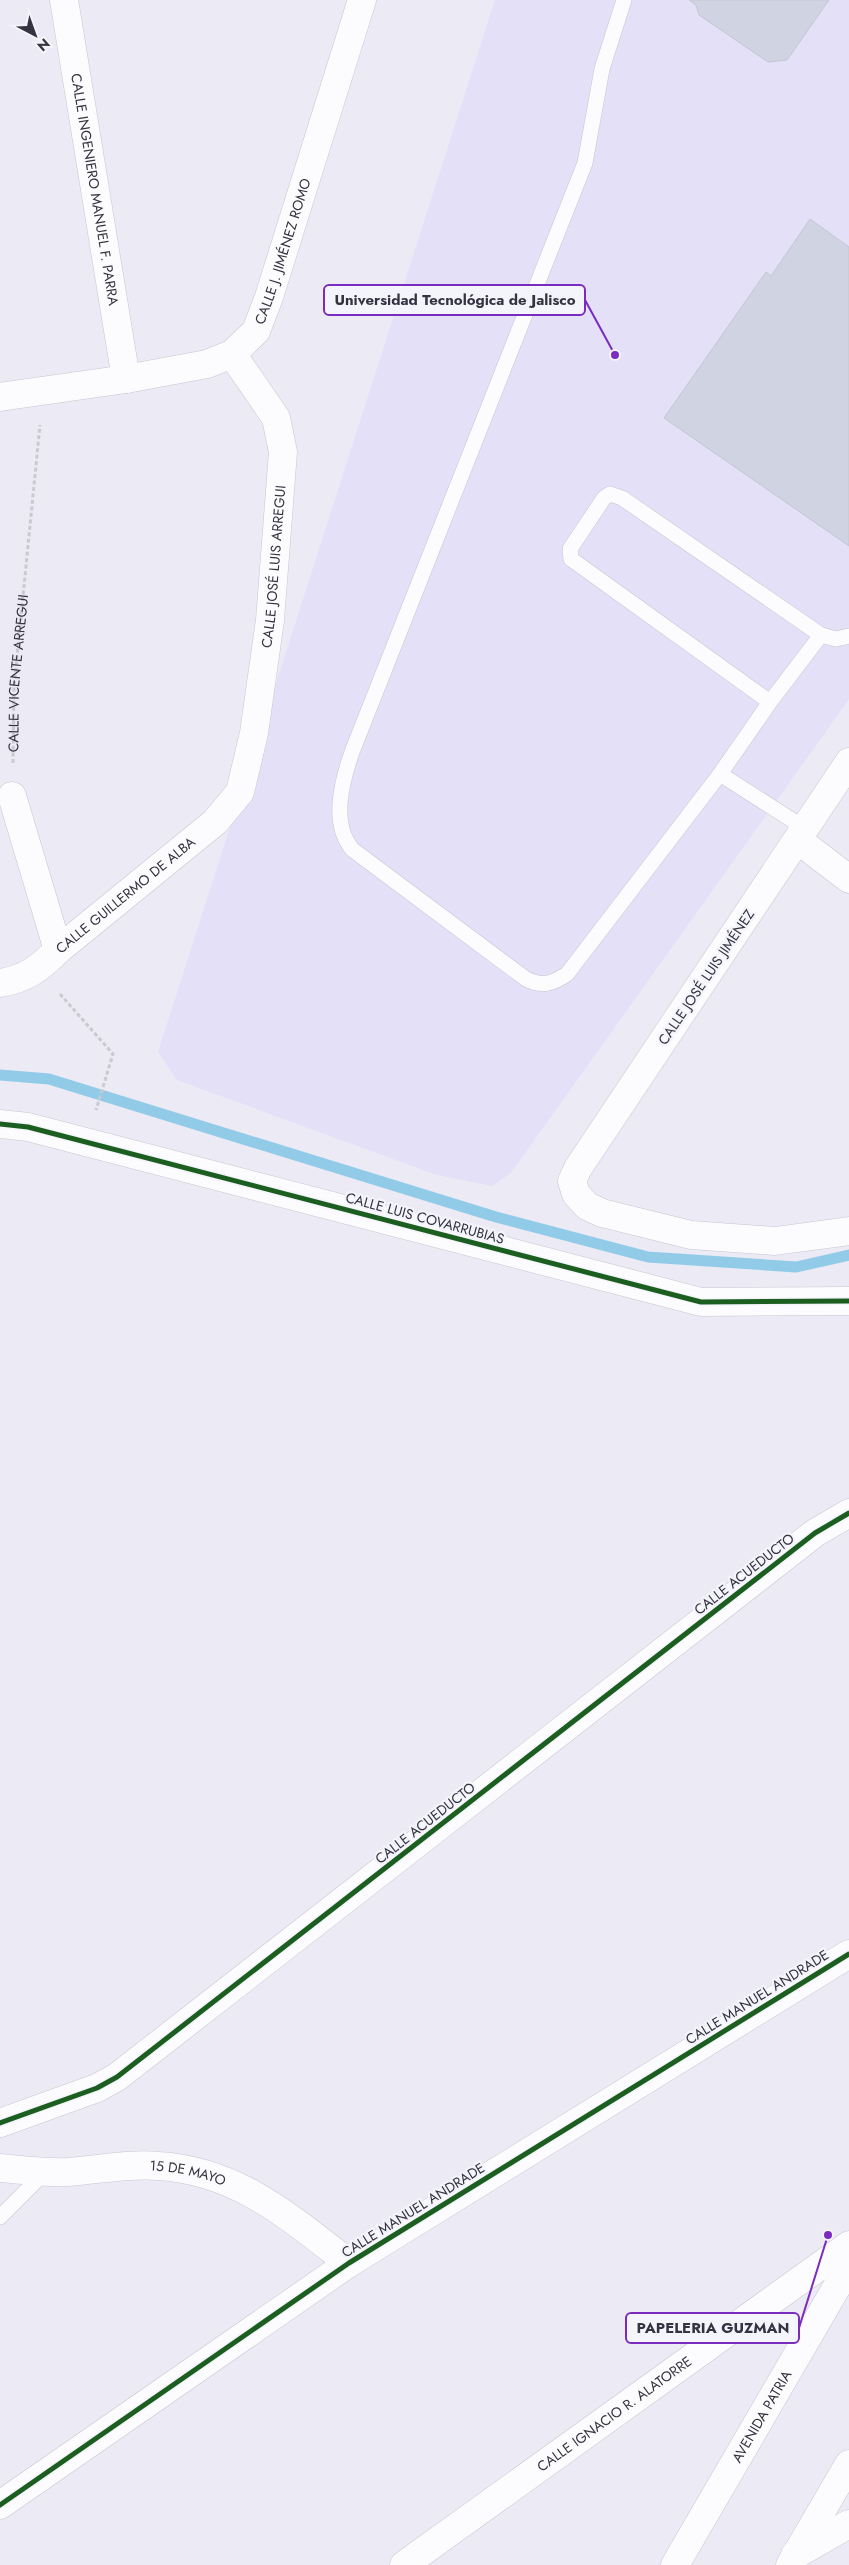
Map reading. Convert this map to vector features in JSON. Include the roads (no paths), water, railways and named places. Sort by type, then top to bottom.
[{"type":"street","name":"CALLE INGENIERO MANUEL F. PARRA","points":[[64,0],[126,379]]},
{"type":"street","name":"CALLE J. JIMÉNEZ ROMO","points":[[0,397],[126,379],[207,364],[232,354],[256,331],[269,298],[362,0]]},
{"type":"street","name":"CALLE JOSÉ LUIS ARREGUI","points":[[232,354],[276,418],[283,452],[270,620],[254,733],[240,792]]},
{"type":"street","name":"CALLE JOSÉ LUIS JIMÉNEZ","points":[[849,762],[578,1168],[572,1181],[576,1194],[587,1206],[602,1213],[691,1235],[775,1241],[849,1231]]},
{"type":"street","name":"CALLE GUILLERMO DE ALBA","points":[[0,983],[18,981],[38,969],[58,950],[215,822],[240,792]]},
{"type":"street","points":[[12,796],[58,950]]},
{"type":"street","points":[[802,835],[849,879]]},
{"type":"street","name":"CALLE LUIS COVARRUBIAS","points":[[0,1124],[36,1129],[701,1302],[849,1301]]},
{"type":"street","name":"CALLE ACUEDUCTO","points":[[0,2123],[97,2088],[118,2077],[815,1533],[849,1513]]},
{"type":"street","name":"CALLE MANUEL ANDRADE","points":[[0,2505],[349,2263],[849,1954]]},
{"type":"street","name":"15 DE MAYO","points":[[0,2168],[44,2172],[158,2165],[190,2170],[219,2178],[250,2191],[271,2204],[349,2263]]},
{"type":"street","name":"CALLE IGNACIO R. ALATORRE","points":[[404,2565],[849,2245]]},
{"type":"street","name":"AVENIDA PATRIA","points":[[675,2565],[849,2266]]},
{"type":"street","points":[[793,2560],[849,2464]]},
{"type":"street","points":[[793,2560],[849,2524]]},
{"type":"lane","points":[[624,0],[602,68],[585,163],[346,768],[341,801],[341,830],[345,841],[352,850],[526,979],[545,985],[556,982],[566,974],[720,774],[770,702],[821,635]]},
{"type":"lane","points":[[770,702],[571,559],[570,549],[604,498],[610,494],[622,498],[821,635],[836,639],[849,636]]},
{"type":"lane","points":[[720,774],[802,835]]},
{"type":"lane","points":[[0,2217],[44,2172]]},
{"type":"waterway","points":[[0,1075],[49,1079],[496,1217],[648,1257],[796,1267],[849,1255]]},
{"type":"place","name":"Universidad Tecnológica de Jalisco","points":[[615,355]]},
{"type":"place","name":"PAPELERIA GUZMAN","points":[[828,2235]]}]
